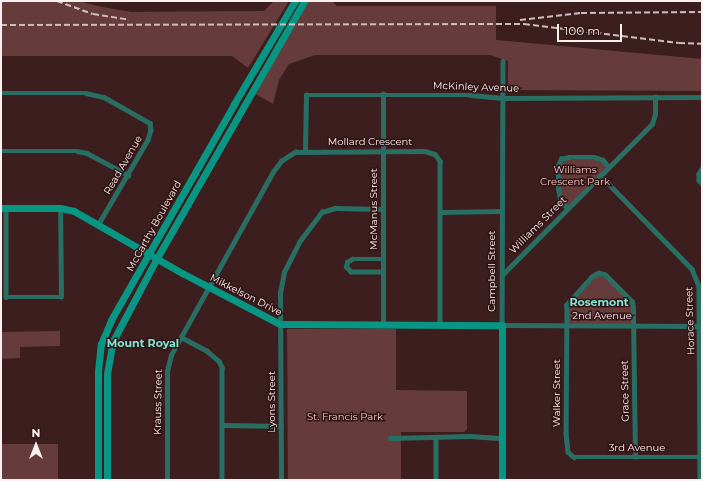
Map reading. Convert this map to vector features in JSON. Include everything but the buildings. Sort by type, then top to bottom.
[{"type":"main road","name":"McCarthy Boulevard","points":[[98,480],[98,371],[101,344],[111,320],[150,254],[234,104],[295,1]]},
{"type":"main road","name":"McCarthy Boulevard","points":[[107,480],[107,374],[113,341],[157,258],[304,1]]},
{"type":"main road","name":"Mikkelson Drive","points":[[4,208],[60,208],[74,211],[209,287],[280,324],[383,323],[502,325]]},
{"type":"main road","name":"Campbell Street","points":[[502,325],[502,480]]},
{"type":"street","name":"Campbell Street","points":[[502,325],[503,61]]},
{"type":"street","name":"Read Avenue","points":[[1,93],[86,93],[104,97],[150,123],[151,135],[99,224]]},
{"type":"street","name":"McManus Street","points":[[383,94],[383,323]]},
{"type":"street","name":"McKinley Avenue","points":[[305,151],[306,95],[470,95],[503,98],[702,97]]},
{"type":"street","name":"Williams Street","points":[[503,274],[652,124],[655,114],[655,97]]},
{"type":"street","points":[[1,151],[77,151],[86,153],[128,175]]},
{"type":"street","name":"Mollard Crescent","points":[[209,287],[274,172],[281,161],[294,152],[425,151],[435,154],[440,161],[440,324]]},
{"type":"street","points":[[567,208],[560,200],[558,189],[558,166],[561,159],[569,157],[594,157],[602,160],[609,167]]},
{"type":"street","points":[[702,169],[700,174],[700,180],[702,183]]},
{"type":"street","name":"Horace Street","points":[[601,176],[692,269],[699,286],[701,326],[700,480]]},
{"type":"street","points":[[4,208],[6,297],[62,297],[60,208]]},
{"type":"street","name":"Lyons Street","points":[[281,480],[280,293],[284,272],[299,242],[322,212],[335,208],[383,209]]},
{"type":"street","points":[[440,212],[502,211]]},
{"type":"street","points":[[383,259],[352,259],[347,262],[346,267],[351,272],[383,272]]},
{"type":"street","name":"Walker Street","points":[[574,457],[568,452],[566,434],[567,305],[592,276],[599,273],[605,275],[632,302],[633,325]]},
{"type":"street","name":"Krauss Street","points":[[166,480],[167,372],[171,355],[209,287]]},
{"type":"street","name":"2nd Avenue","points":[[502,325],[701,326]]},
{"type":"street","name":"Grace Street","points":[[633,325],[635,457]]},
{"type":"street","points":[[181,337],[207,351],[219,361],[222,367],[222,480]]},
{"type":"street","points":[[223,425],[281,426]]},
{"type":"street","points":[[436,437],[436,480]]},
{"type":"street","points":[[390,438],[502,438]]},
{"type":"street","name":"3rd Avenue","points":[[574,457],[700,457]]},
{"type":"green space","points":[[1,1],[79,1],[131,12],[264,11],[274,1],[289,1],[248,68],[232,56],[1,56]]},
{"type":"green space","points":[[306,1],[332,1],[337,6],[496,6],[496,40],[702,59],[702,91],[508,90],[508,61],[490,55],[315,55],[289,64],[279,80],[273,104],[254,93]]},
{"type":"green space","name":"Williams Crescent Park","points":[[569,157],[603,160],[609,167],[567,209],[558,189],[561,159]]},
{"type":"green space","points":[[605,275],[632,302],[633,325],[567,325],[567,305],[592,277]]},
{"type":"green space","name":"St. Francis Park","points":[[287,329],[396,329],[396,390],[467,391],[467,429],[464,432],[401,432],[401,480],[288,480]]},
{"type":"green space","points":[[60,331],[60,346],[20,347],[20,358],[1,359],[1,332]]},
{"type":"green space","points":[[1,444],[58,444],[58,480],[1,480]]},
{"type":"railway","points":[[57,1],[93,14],[129,20]]},
{"type":"railway","points":[[520,20],[581,13],[702,12]]},
{"type":"railway","points":[[1,25],[524,24],[679,43],[702,44]]},
{"type":"district","name":"Rosemont","points":[[599,302]]},
{"type":"district","name":"Mount Royal","points":[[143,343]]}]
